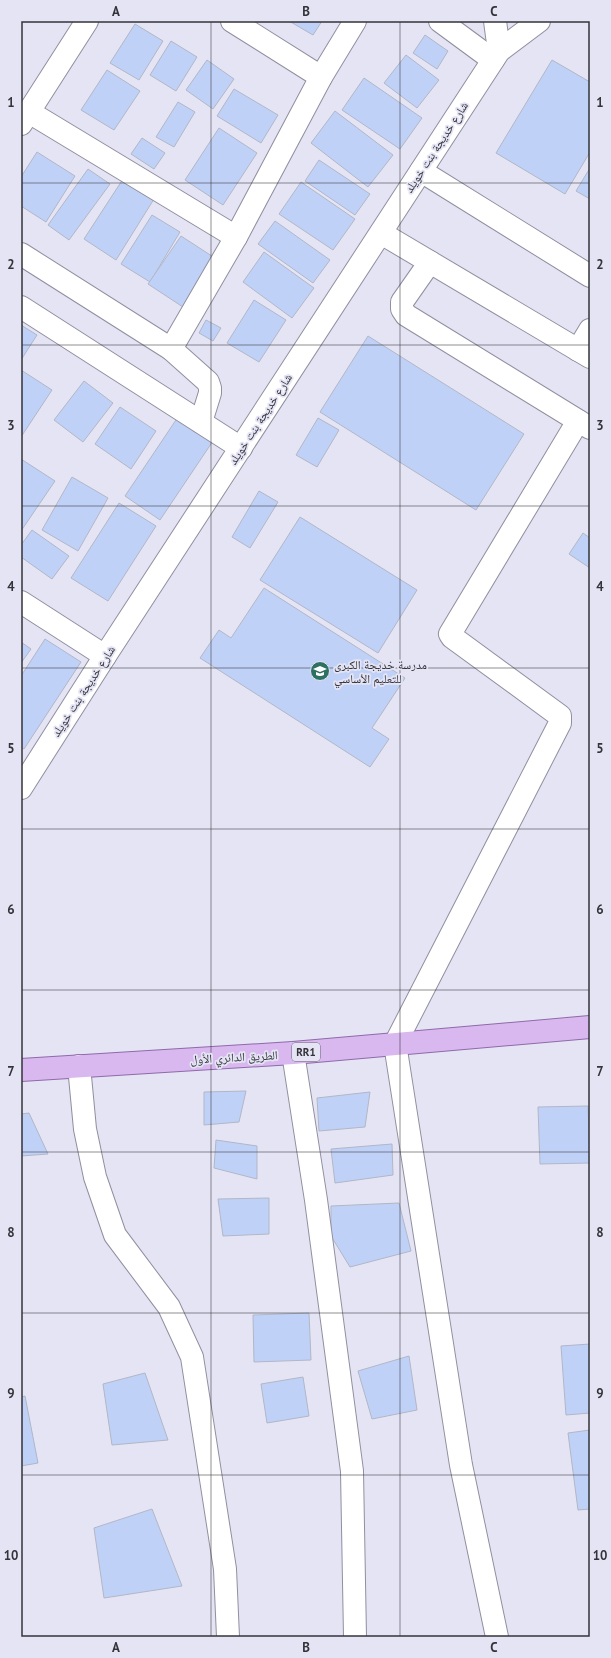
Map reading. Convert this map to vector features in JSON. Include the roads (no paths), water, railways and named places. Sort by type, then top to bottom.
[{"type":"main road","name":"الطريق الدائري الأول","points":[[21,1070],[293,1053],[590,1027]]},
{"type":"street","points":[[87,21],[25,118],[236,237]]},
{"type":"street","points":[[232,21],[321,77]]},
{"type":"street","points":[[171,349],[236,237],[321,77],[355,21]]},
{"type":"street","points":[[440,21],[496,55]]},
{"type":"street","points":[[495,21],[496,55]]},
{"type":"street","points":[[496,55],[539,21]]},
{"type":"street","name":"شارع خديجة بنت خويلد","points":[[21,788],[105,656],[496,55]]},
{"type":"street","points":[[421,171],[590,276]]},
{"type":"street","points":[[381,232],[584,353],[590,330]]},
{"type":"street","points":[[21,254],[171,349],[210,384],[210,392],[201,422]]},
{"type":"street","points":[[430,262],[402,302],[402,309],[406,315],[584,424],[450,634],[452,637],[560,716],[560,723],[395,1044],[461,1465],[497,1637]]},
{"type":"street","points":[[21,307],[241,448]]},
{"type":"street","points":[[21,602],[105,656]]},
{"type":"street","points":[[293,1053],[316,1200],[352,1471],[355,1637]]},
{"type":"street","points":[[79,1066],[85,1129],[95,1177],[115,1235],[169,1307],[192,1357],[225,1569],[228,1637]]},
{"type":"place","name":"مدرسة خديجة الكبرى للتعليم الأساسي","points":[[320,671]]}]
